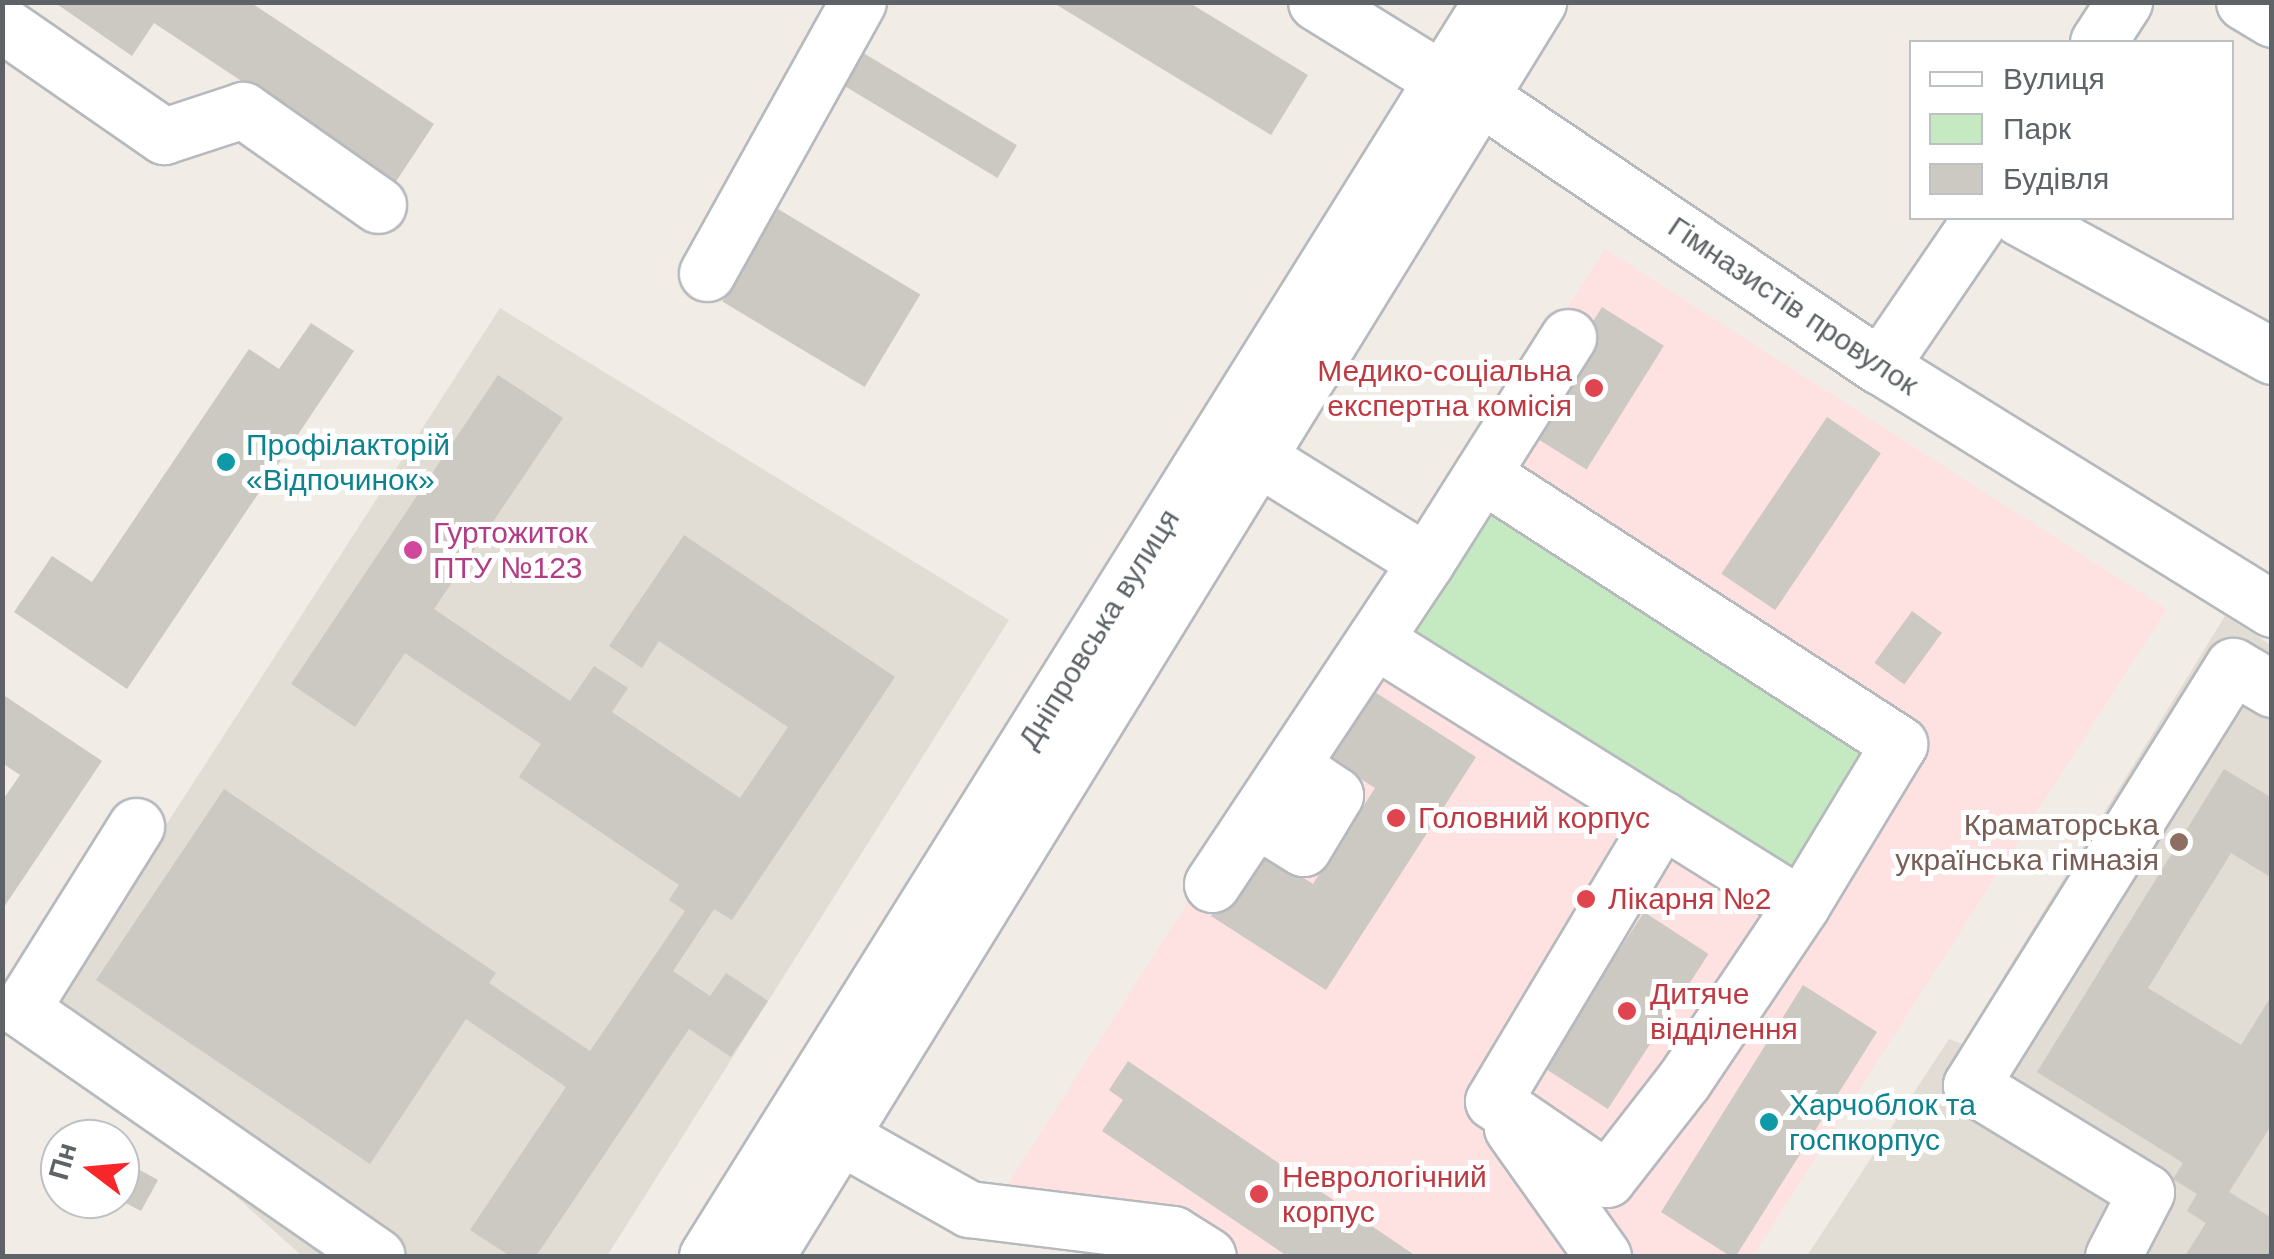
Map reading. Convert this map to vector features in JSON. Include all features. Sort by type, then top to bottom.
[{"type":"street","points":[[707,273],[858,2]]},
{"type":"street","name":"Гімназистів провулок","points":[[1316,2],[1462,88],[1880,366],[2272,609]]},
{"type":"street","name":"Дніпровська вулиця","points":[[1462,88],[1491,2]]},
{"type":"street","name":"Дніпровська вулиця","points":[[708,1256],[818,1125],[1462,88],[1538,2]]},
{"type":"street","points":[[2099,40],[2124,2]]},
{"type":"street","points":[[2244,2],[2272,19]]},
{"type":"street","points":[[2,24],[164,136],[242,110],[378,204]]},
{"type":"street","points":[[1880,366],[1980,220]]},
{"type":"street","points":[[2024,220],[2272,356]]},
{"type":"street","points":[[1212,884],[1426,562],[1568,336]]},
{"type":"street","points":[[1240,446],[1426,562]]},
{"type":"street","points":[[1482,474],[1898,744],[1801,906],[1596,1219],[1493,1101],[1662,819]]},
{"type":"street","points":[[1374,640],[1801,906]]},
{"type":"street","points":[[2113,1256],[2146,1192],[1971,1085],[2233,666],[2272,689]]},
{"type":"street","points":[[136,826],[21,1009],[377,1256]]},
{"type":"street","points":[[818,1125],[969,1208],[1173,1234],[1208,1256]]},
{"type":"street","name":"Дніпровська вулиця","points":[[766,1256],[818,1125]]},
{"type":"shaded area","name":"Лікарня №2","points":[[1605,249],[2167,609],[1753,1256],[1108,1256],[1004,1190]]},
{"type":"shaded area","points":[[500,308],[1009,620],[607,1256],[302,1256],[40,1020]]},
{"type":"shaded area","name":"Краматорська українська гімназія","points":[[2225,616],[2271,645],[2271,1256],[1807,1256],[1949,1039],[1962,1044]]},
{"type":"green space","points":[[1494,505],[1879,746],[1797,877],[1412,636]]},
{"type":"building","points":[[54,2],[250,2],[434,124],[395,183],[154,23],[132,56]]},
{"type":"building","points":[[1052,2],[1188,2],[1308,75],[1271,135]]},
{"type":"building","points":[[855,48],[1017,145],[997,178],[835,81]]},
{"type":"building","points":[[778,209],[920,294],[865,387],[722,302]]},
{"type":"building","name":"Медико-соціальна експертна комісія","points":[[1602,307],[1664,346],[1587,469],[1525,431]]},
{"type":"building","name":"Профілакторій «Відпочинок»","points":[[311,323],[354,351],[127,689],[14,612],[52,556],[92,582],[249,349],[279,369]]},
{"type":"building","points":[[498,375],[563,418],[434,609],[570,701],[594,666],[628,688],[612,712],[740,798],[788,727],[659,641],[642,668],[609,646],[684,535],[895,677],[732,920],[714,909],[673,971],[710,996],[726,973],[768,1001],[731,1057],[689,1029],[536,1256],[510,1256],[470,1230],[566,1087],[466,1019],[370,1164],[96,980],[224,789],[496,973],[489,983],[590,1051],[685,911],[669,900],[679,885],[519,777],[541,744],[405,653],[355,727],[291,684]]},
{"type":"building","points":[[1827,417],[1881,453],[1775,610],[1721,574]]},
{"type":"building","points":[[1912,611],[1942,633],[1904,685],[1874,663]]},
{"type":"building","name":"Головний корпус","points":[[1364,685],[1476,757],[1326,990],[1211,916],[1256,847],[1313,884],[1375,788],[1320,753]]},
{"type":"building","points":[[2,694],[102,761],[2,910],[2,801],[20,775],[2,763]]},
{"type":"building","points":[[2224,769],[2272,798],[2272,878],[2231,853],[2148,988],[2241,1045],[2272,995],[2272,1124],[2229,1192],[2272,1218],[2272,1256],[2185,1256],[2206,1223],[2187,1211],[2197,1194],[2173,1179],[2183,1163],[2037,1072]]},
{"type":"building","name":"Дитяче відділення","points":[[1644,912],[1709,954],[1608,1109],[1543,1067]]},
{"type":"building","name":"Харчоблок та госпкорпус","points":[[1803,985],[1877,1032],[1736,1256],[1730,1256],[1661,1212]]},
{"type":"building","name":"Неврологічний корпус","points":[[1128,1061],[1416,1256],[1287,1256],[1102,1131],[1123,1100],[1109,1090]]},
{"type":"building","points":[[140,1170],[158,1180],[140,1210]]},
{"type":"place","name":"Медико-соціальна експертна комісія","points":[[1594,388]]},
{"type":"place","name":"Профілакторій «Відпочинок»","points":[[226,462]]},
{"type":"place","name":"Гуртожиток ПТУ №123","points":[[413,550]]},
{"type":"place","name":"Головний корпус","points":[[1396,818]]},
{"type":"place","name":"Краматорська українська гімназія","points":[[2179,842]]},
{"type":"place","name":"Лікарня №2","points":[[1586,899]]},
{"type":"place","name":"Дитяче відділення","points":[[1627,1011]]},
{"type":"place","name":"Харчоблок та госпкорпус","points":[[1769,1122]]},
{"type":"place","name":"Неврологічний корпус","points":[[1259,1194]]}]
